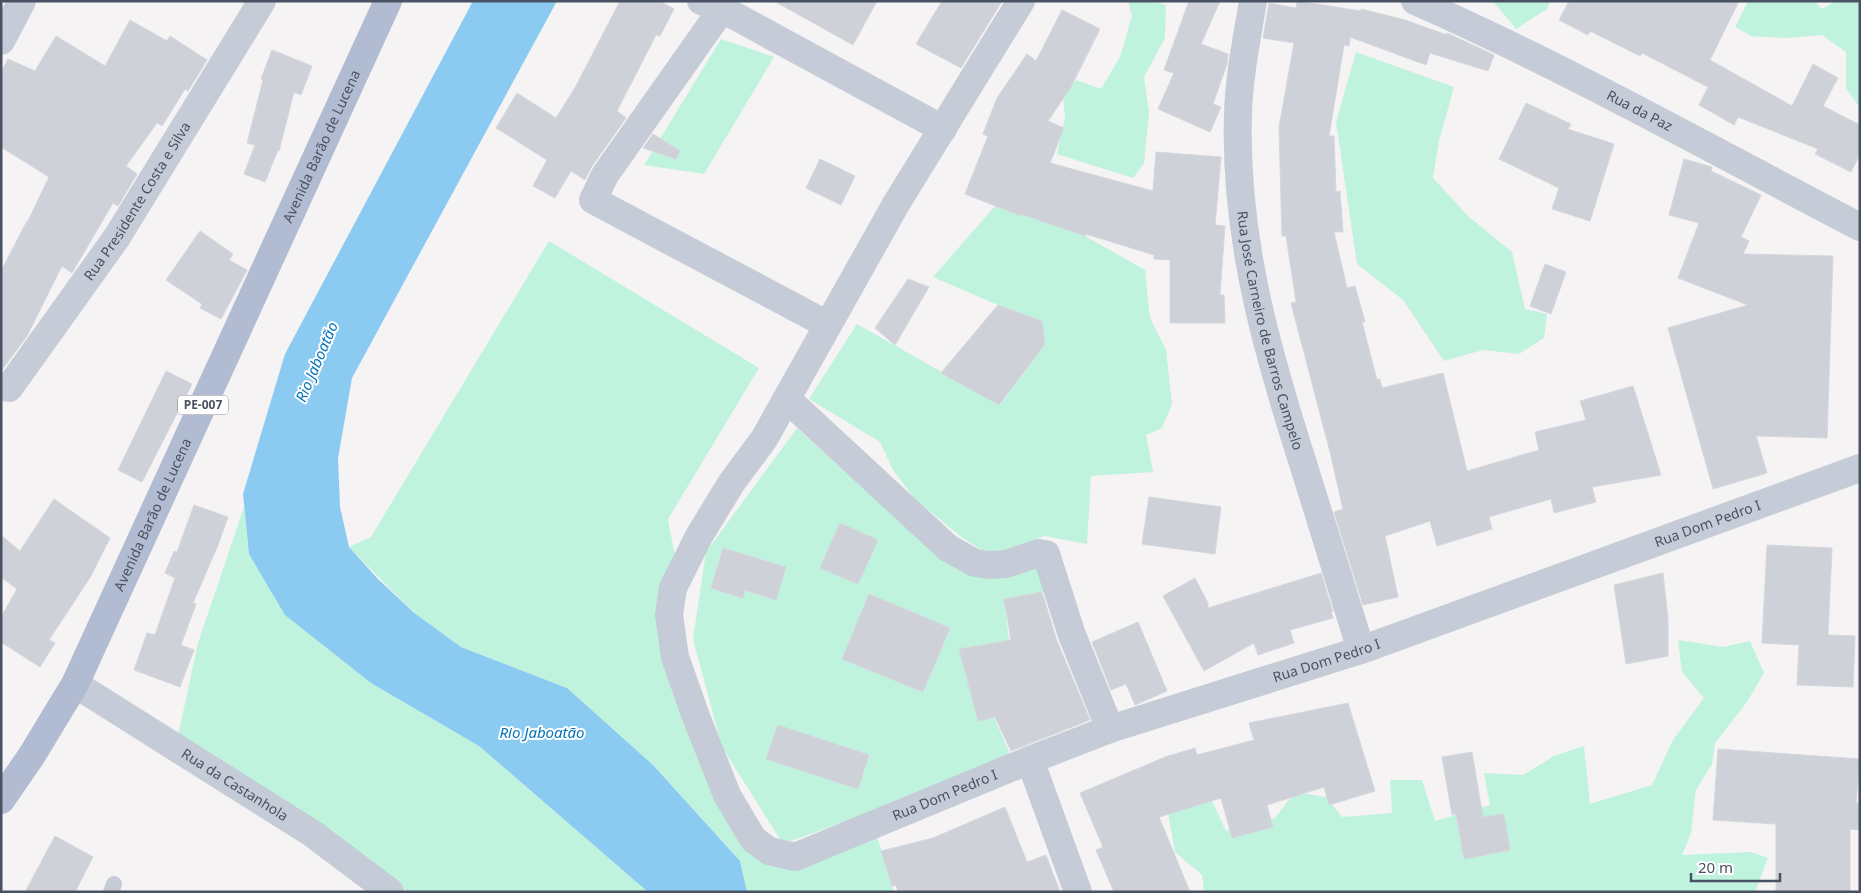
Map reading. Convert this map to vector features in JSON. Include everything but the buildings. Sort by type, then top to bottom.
[{"type":"main road","name":"Avenida Barão de Lucena","points":[[1,800],[75,684],[388,1]]},
{"type":"street","points":[[1,41],[22,1]]},
{"type":"street","name":"Rua Presidente Costa e Silva","points":[[1,386],[9,388],[117,237],[262,1]]},
{"type":"street","points":[[1021,1],[896,204],[787,399],[948,548],[975,563],[989,565],[1006,564],[1039,553],[1046,554],[1072,635],[1110,729]]},
{"type":"street","name":"Rua José Carneiro de Barros Campelo","points":[[1253,1],[1238,113],[1238,163],[1242,222],[1257,306],[1274,374],[1361,650]]},
{"type":"street","name":"Rua da Paz","points":[[1414,1],[1489,34],[1607,92],[1860,228]]},
{"type":"street","points":[[828,325],[593,200],[605,175],[716,4],[943,129]]},
{"type":"street","name":"Rua Dom Pedro I","points":[[787,399],[764,439],[732,482],[699,536],[673,588],[669,615],[675,657],[727,795],[753,839],[769,851],[795,857],[1110,729],[1361,650],[1860,468]]},
{"type":"street","name":"Rua da Castanhola","points":[[75,684],[313,834],[390,892]]},
{"type":"street","points":[[1030,760],[1078,892]]},
{"type":"green space","points":[[1128,1],[1152,1],[1166,5],[1165,38],[1144,77],[1149,112],[1144,163],[1133,178],[1057,154],[1065,117],[1063,97],[1076,80],[1101,89],[1120,57],[1132,16]]},
{"type":"green space","points":[[1493,1],[1550,1],[1547,9],[1516,29]]},
{"type":"green space","points":[[1748,1],[1814,1],[1822,9],[1836,1],[1860,1],[1860,108],[1846,88],[1846,52],[1822,35],[1785,38],[1751,36],[1735,27]]},
{"type":"green space","points":[[721,39],[774,57],[704,174],[644,165]]},
{"type":"green space","points":[[1356,52],[1454,87],[1439,141],[1433,178],[1468,216],[1512,252],[1525,309],[1547,314],[1544,338],[1519,354],[1483,350],[1444,361],[1403,300],[1357,264],[1336,122]]},
{"type":"green space","points":[[1003,197],[1029,217],[1085,236],[1145,270],[1150,318],[1166,350],[1172,404],[1162,428],[1146,435],[1153,472],[1091,476],[1087,544],[1044,536],[994,558],[960,536],[915,499],[893,470],[880,442],[809,399],[857,324],[1000,405],[1045,344],[1042,321],[998,305],[933,277]]},
{"type":"green space","points":[[549,241],[759,368],[668,519],[675,557],[656,614],[740,836],[780,868],[876,833],[894,892],[747,892],[740,861],[653,765],[567,688],[461,647],[413,612],[349,547],[371,537]]},
{"type":"green space","points":[[797,428],[885,508],[967,570],[1037,567],[1046,591],[1004,599],[1009,640],[960,653],[978,721],[994,717],[1013,761],[783,844],[722,747],[693,639],[706,552]]},
{"type":"green space","points":[[244,507],[249,554],[371,683],[479,746],[648,892],[408,892],[178,736],[198,643]]},
{"type":"green space","points":[[1678,640],[1723,647],[1750,641],[1764,673],[1747,702],[1715,743],[1712,764],[1696,790],[1691,833],[1682,855],[1751,852],[1768,858],[1755,892],[1204,892],[1202,875],[1175,852],[1168,813],[1211,799],[1226,831],[1275,818],[1295,792],[1326,797],[1342,817],[1392,813],[1390,780],[1422,780],[1435,821],[1490,805],[1484,773],[1523,775],[1554,756],[1584,746],[1590,804],[1652,785],[1673,740],[1704,698],[1682,672]]},
{"type":"water","name":"Rio Jaboatão","points":[[473,1],[557,1],[352,378],[338,458],[340,507],[349,547],[377,578],[413,612],[461,647],[567,688],[653,765],[740,861],[747,892],[648,892],[479,746],[371,683],[285,615],[249,554],[243,494],[285,354]]}]
